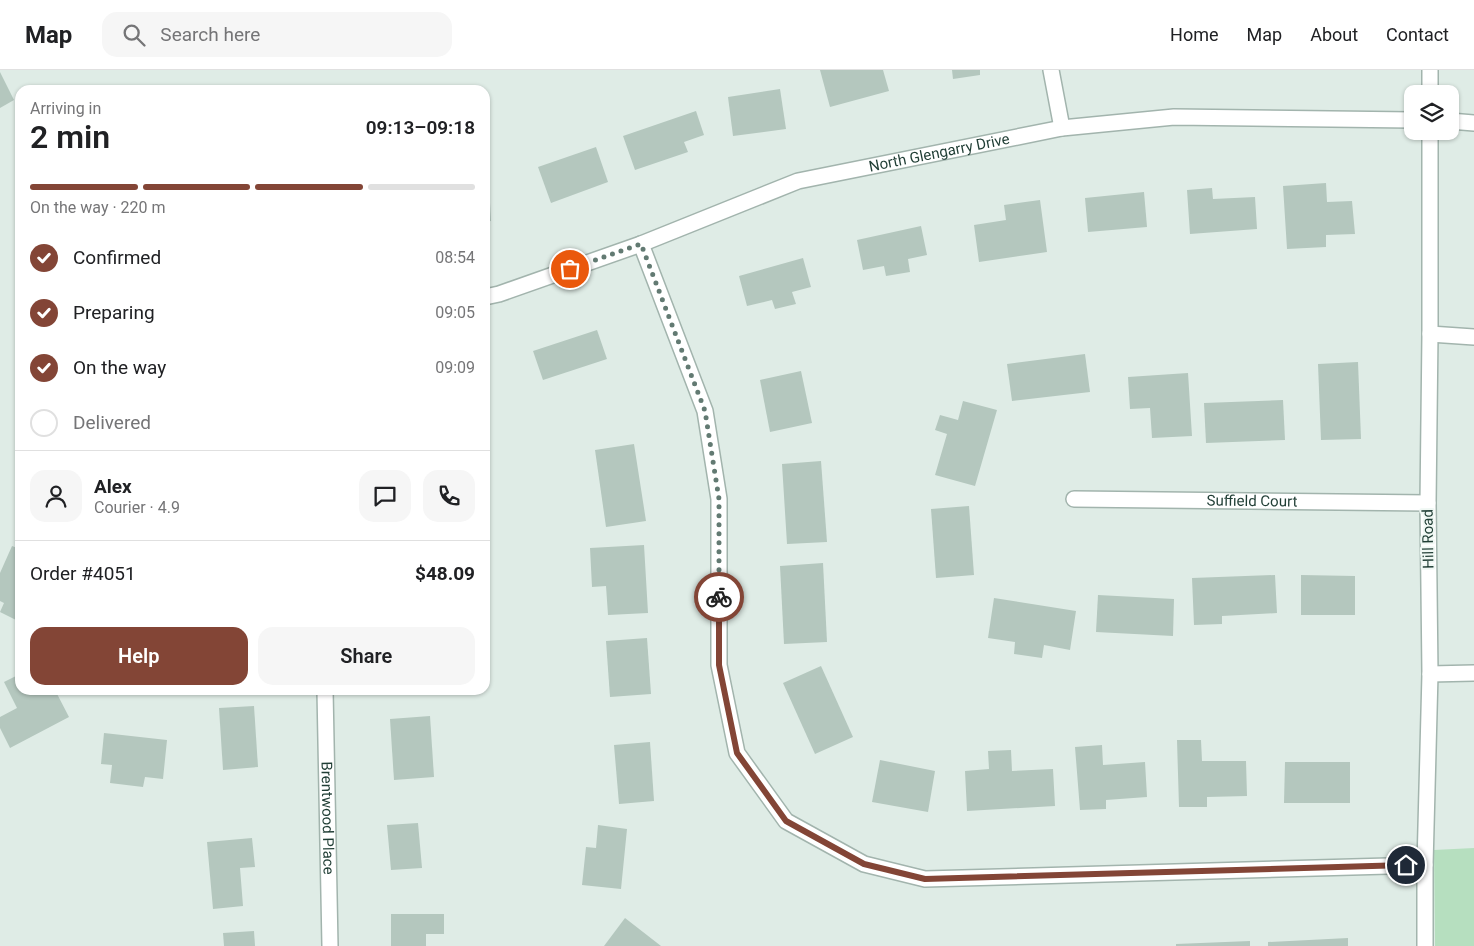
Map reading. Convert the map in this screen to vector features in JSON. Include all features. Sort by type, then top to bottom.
[{"type":"street","points":[[1051,70],[1062,128]]},
{"type":"street","points":[[1430,70],[1430,85]]},
{"type":"street","name":"North Glengarry Drive","points":[[490,296],[641,244],[798,181],[1062,128],[1174,117],[1404,120]]},
{"type":"street","points":[[1459,122],[1474,123]]},
{"type":"street","name":"Hill Road","points":[[1425,946],[1430,674],[1428,503],[1430,140]]},
{"type":"street","points":[[641,244],[705,411],[719,499],[719,665],[737,753],[786,821],[864,864],[925,879],[1425,865]]},
{"type":"street","points":[[1430,334],[1474,337]]},
{"type":"street","name":"Suffield Court","points":[[1074,499],[1428,503]]},
{"type":"street","points":[[1430,674],[1474,673]]},
{"type":"street","name":"Brentwood Place","points":[[325,695],[330,946]]},
{"type":"green space","points":[[1474,848],[1474,946],[1435,946],[1434,850]]},
{"type":"building","points":[[820,70],[883,70],[889,91],[830,107]]},
{"type":"building","points":[[952,70],[980,70],[980,75],[953,79]]},
{"type":"building","points":[[0,72],[14,100],[0,108]]},
{"type":"building","points":[[780,89],[786,129],[733,136],[728,97]]},
{"type":"building","points":[[696,111],[704,135],[684,142],[688,152],[635,170],[623,136]]},
{"type":"building","points":[[596,147],[608,182],[551,203],[538,167]]},
{"type":"building","points":[[1326,183],[1327,202],[1352,201],[1355,234],[1326,235],[1326,247],[1287,249],[1283,186]]},
{"type":"building","points":[[1212,188],[1213,199],[1255,197],[1257,229],[1190,234],[1187,190]]},
{"type":"building","points":[[1144,192],[1147,227],[1088,232],[1085,198]]},
{"type":"building","points":[[1040,200],[1047,252],[979,262],[974,225],[1006,220],[1004,205]]},
{"type":"building","points":[[921,226],[927,255],[908,259],[910,272],[886,276],[884,266],[863,270],[857,240]]},
{"type":"building","points":[[803,258],[811,287],[792,292],[796,304],[775,309],[772,300],[747,306],[739,276]]},
{"type":"building","points":[[597,330],[607,359],[543,380],[533,351]]},
{"type":"building","points":[[1085,354],[1090,392],[1012,401],[1007,364]]},
{"type":"building","points":[[1358,362],[1361,439],[1321,440],[1318,364]]},
{"type":"building","points":[[801,371],[812,423],[770,432],[760,380]]},
{"type":"building","points":[[1188,373],[1192,436],[1152,438],[1150,408],[1130,409],[1128,377]]},
{"type":"building","points":[[1283,400],[1285,440],[1206,443],[1204,403]]},
{"type":"building","points":[[963,401],[997,410],[975,486],[935,475],[947,434],[935,430],[940,415],[958,420]]},
{"type":"building","points":[[634,444],[646,521],[606,527],[595,450]]},
{"type":"building","points":[[821,461],[827,542],[787,544],[782,464]]},
{"type":"building","points":[[969,506],[974,575],[936,578],[931,509]]},
{"type":"building","points":[[644,545],[648,613],[608,615],[606,586],[592,587],[590,548]]},
{"type":"building","points":[[12,546],[15,547],[15,620],[0,612],[4,603],[0,601],[0,573]]},
{"type":"building","points":[[823,563],[827,642],[784,644],[780,566]]},
{"type":"building","points":[[1275,575],[1277,613],[1222,616],[1222,624],[1194,625],[1192,578]]},
{"type":"building","points":[[1301,575],[1355,576],[1355,615],[1301,615]]},
{"type":"building","points":[[1098,595],[1174,599],[1173,636],[1096,632]]},
{"type":"building","points":[[994,598],[1076,611],[1070,650],[1044,645],[1042,658],[1014,654],[1015,642],[988,638]]},
{"type":"building","points":[[647,638],[651,694],[610,697],[606,641]]},
{"type":"building","points":[[821,666],[853,737],[815,754],[783,683]]},
{"type":"building","points":[[15,676],[15,695],[58,695],[69,717],[10,748],[0,728],[0,717],[17,708],[4,682]]},
{"type":"building","points":[[254,706],[258,767],[223,770],[219,708]]},
{"type":"building","points":[[430,716],[434,777],[394,780],[390,719]]},
{"type":"building","points":[[104,733],[167,740],[163,779],[145,777],[143,787],[110,783],[112,765],[101,764]]},
{"type":"building","points":[[1177,740],[1201,740],[1202,761],[1246,761],[1247,796],[1207,797],[1207,807],[1179,807]]},
{"type":"building","points":[[650,742],[654,801],[619,804],[614,745]]},
{"type":"building","points":[[1102,745],[1103,765],[1145,762],[1147,797],[1106,800],[1106,809],[1080,810],[1075,747]]},
{"type":"building","points":[[1011,750],[1012,771],[1053,769],[1055,806],[967,811],[965,771],[989,769],[988,751]]},
{"type":"building","points":[[880,760],[935,771],[928,812],[872,802]]},
{"type":"building","points":[[1285,762],[1350,762],[1350,803],[1284,803]]},
{"type":"building","points":[[418,823],[422,868],[391,870],[387,825]]},
{"type":"building","points":[[598,825],[627,829],[621,889],[582,885],[586,847],[596,848]]},
{"type":"building","points":[[252,838],[255,867],[240,868],[243,906],[213,909],[207,842]]},
{"type":"building","points":[[391,914],[444,914],[444,934],[426,934],[426,946],[391,946]]},
{"type":"building","points":[[625,918],[661,946],[604,946]]},
{"type":"building","points":[[254,931],[255,946],[224,946],[223,933]]},
{"type":"building","points":[[1348,938],[1348,946],[1268,946],[1268,942]]},
{"type":"building","points":[[1250,941],[1250,946],[1176,946],[1176,944]]},
{"type":"way so far","points":[[570,269],[641,244],[705,411],[719,499],[719,597]]},
{"type":"route","points":[[719,597],[719,665],[737,753],[786,821],[864,864],[925,879],[1406,865]]}]
